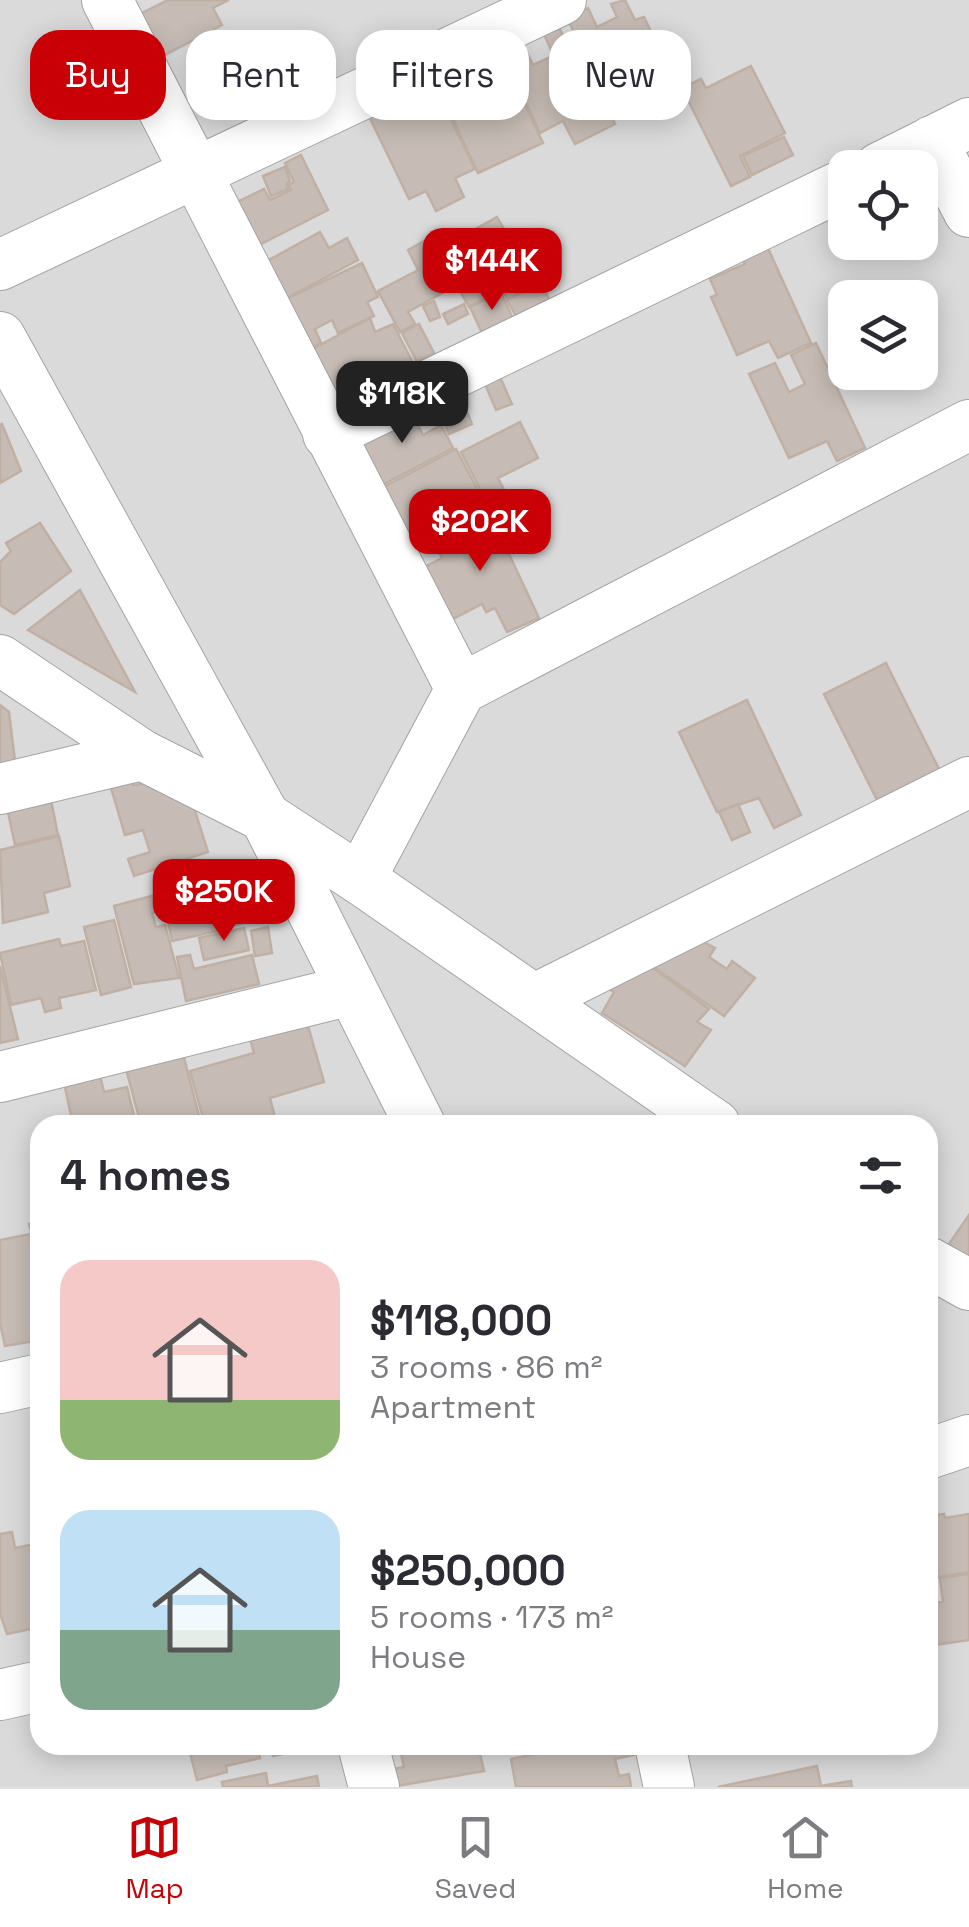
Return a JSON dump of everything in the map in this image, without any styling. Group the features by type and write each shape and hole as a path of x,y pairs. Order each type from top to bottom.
{"street":[{"path":"107,0 461,689"},
{"path":"0,266 561,0"},
{"path":"915,150 951,132 969,212"},
{"path":"328,434 828,192"},
{"path":"0,337 265,817 415,1115"},
{"path":"360,878 461,689 969,425"},
{"path":"0,660 142,755 265,817 360,878 701,1115"},
{"path":"0,789 142,755"},
{"path":"537,998 969,782"},
{"path":"0,1077 351,990"},
{"path":"938,1268 969,1285"},
{"path":"0,1388 30,1381"},
{"path":"938,1451 969,1440"},
{"path":"0,1695 30,1688"},
{"path":"366,1755 374,1787"},
{"path":"662,1755 669,1787"}],"shaded area":[{"path":"0,0 969,0 969,1787 0,1787"}],"building":[{"path":"168,0 229,0 213,8 222,25 212,30 186,30 186,44 166,54 166,30 148,30 140,14"},
{"path":"625,0 635,20 644,17 650,30 573,30 567,18 588,8 597,27 617,17 611,4"},
{"path":"558,25 560,30 549,30 549,45 543,32"},
{"path":"529,57 533,65 549,58 549,120 613,120 615,124 575,144 563,121 540,133 529,109"},
{"path":"751,66 785,133 740,156 750,177 731,186 691,106 691,84 701,79 706,88"},
{"path":"529,113 543,143 478,173 453,120 529,120"},
{"path":"371,120 451,120 475,169 455,178 464,197 436,211 426,191 409,199"},
{"path":"784,137 793,155 752,175 743,156"},
{"path":"301,155 328,210 257,246 235,203 264,189 270,200 291,190 288,185 294,182 285,163"},
{"path":"285,167 290,181 286,184 288,189 271,196 263,176"},
{"path":"497,217 535,283 508,299 501,288 469,307 441,257 475,237 472,231"},
{"path":"320,232 329,248 347,238 358,260 287,298 267,261"},
{"path":"762,235 811,343 778,358 769,341 737,355 711,297 717,295 710,279 745,264 737,246"},
{"path":"426,240 439,262 431,266 446,291 408,312 415,324 400,332 378,291 418,270 408,250"},
{"path":"362,263 378,297 367,302 374,316 338,333 332,320 315,329 321,343 307,349 284,300"},
{"path":"541,283 549,299 516,316 507,300"},
{"path":"501,292 513,319 482,333 470,307"},
{"path":"434,301 440,317 430,321 423,306"},
{"path":"464,304 468,314 448,324 443,314"},
{"path":"370,318 375,332 393,324 414,365 356,397 332,394 309,351"},
{"path":"419,324 434,353 417,362 402,333"},
{"path":"816,343 828,369 828,390 838,390 865,448 837,461 827,441 789,458 749,374 775,363 789,392 805,384 791,355"},
{"path":"500,377 512,404 496,410 485,384"},
{"path":"465,407 472,424 449,434 442,417"},
{"path":"410,409 423,435 441,425 453,448 382,485 357,438"},
{"path":"520,422 538,458 498,478 506,494 488,504 461,452"},
{"path":"0,425 21,471 0,483"},
{"path":"456,449 483,500 407,536 382,488"},
{"path":"485,503 539,618 507,632 495,608 486,612 482,604 449,621 424,567 442,558 437,548 465,535 456,517"},
{"path":"40,523 71,571 14,614 0,605 0,562 11,551 6,543"},
{"path":"80,590 135,692 28,630"},
{"path":"886,663 939,769 877,800 824,694"},
{"path":"747,700 801,815 774,828 759,798 717,812 679,732"},
{"path":"0,705 9,712 15,761 0,764"},
{"path":"129,774 133,785 185,779 208,852 134,876 128,859 150,852 143,830 125,835 109,781"},
{"path":"5,798 51,800 58,835 15,845"},
{"path":"738,804 750,832 732,840 719,812"},
{"path":"59,836 70,886 44,893 48,912 3,923 0,850"},
{"path":"159,894 163,911 152,913 156,927 165,925 179,978 134,984 114,906"},
{"path":"237,899 243,923 224,927 219,904"},
{"path":"216,901 222,930 172,941 166,913"},
{"path":"114,920 131,987 101,995 84,927"},
{"path":"268,927 272,953 255,956 251,931"},
{"path":"244,928 249,950 204,960 199,938"},
{"path":"688,934 715,948 709,957 727,969 732,961 755,978 724,1016 648,963"},
{"path":"59,939 61,946 84,941 96,990 59,998 61,1008 45,1012 41,998 11,1005 0,953"},
{"path":"190,955 194,969 252,955 259,984 186,1001 177,957"},
{"path":"643,961 709,1009 697,1022 711,1030 685,1066 602,1013 614,992 605,987"},
{"path":"0,966 18,1039 0,1043"},
{"path":"306,1019 324,1082 270,1098 274,1115 202,1115 190,1071 254,1053 249,1035"},
{"path":"183,1054 199,1115 138,1115 126,1069"},
{"path":"60,1064 100,1075 104,1092 127,1087 134,1115 71,1115"},
{"path":"969,1215 969,1259 949,1244"},
{"path":"30,1234 30,1342 5,1346 0,1323 0,1240"},
{"path":"944,1514 945,1518 969,1514 969,1572 938,1577 938,1515"},
{"path":"12,1532 15,1548 30,1545 30,1629 7,1634 0,1614 0,1534"},
{"path":"969,1574 969,1640 938,1645 938,1603 943,1602 940,1578"},
{"path":"191,1755 259,1755 260,1758 226,1766 227,1772 197,1780"},
{"path":"401,1755 480,1755 484,1771 391,1787 388,1770 404,1767"},
{"path":"531,1755 633,1755 615,1759 619,1776 629,1774 631,1787 516,1787 511,1759"},
{"path":"817,1766 821,1786 851,1781 852,1787 718,1787"},
{"path":"266,1773 268,1786 317,1776 319,1787 223,1787 222,1782"}]}
